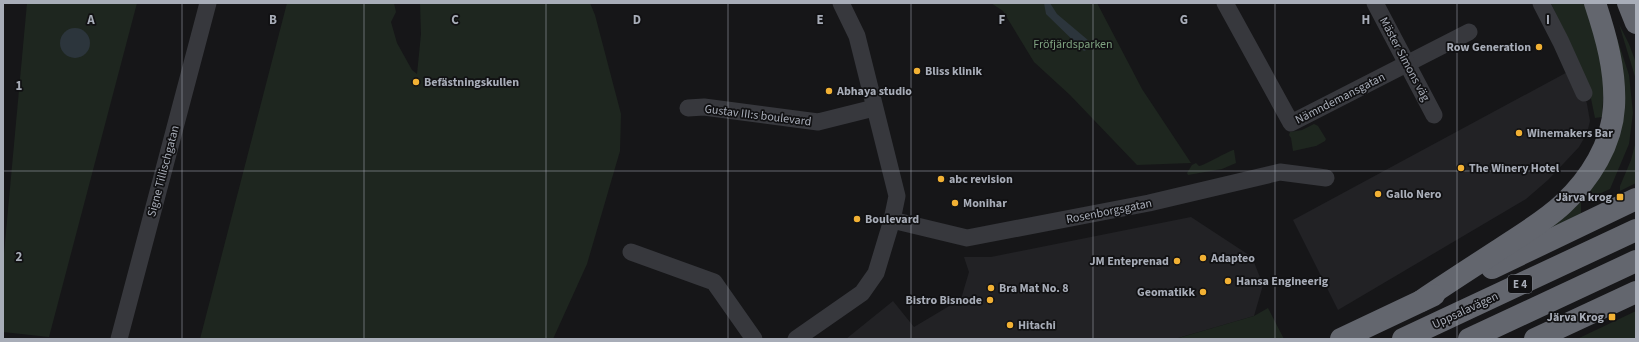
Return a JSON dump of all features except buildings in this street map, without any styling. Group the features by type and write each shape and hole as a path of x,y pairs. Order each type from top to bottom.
{"highway":[{"path":"1628,3 1636,23"},
{"path":"1421,301 1525,232 1563,204 1585,181 1601,155 1609,133 1614,107 1614,76 1610,52 1597,5"},
{"name":"E 4","path":"1341,339 1636,199"},
{"name":"Uppsalavägen","path":"1403,339 1636,230"},
{"name":"E 4","path":"1469,339 1636,261"},
{"path":"1535,339 1636,292"}],"street":[{"name":"Signe Tillischgatan","path":"119,339 208,3"},
{"path":"796,339 862,293 876,273 892,220 897,196 857,36 841,3"},
{"name":"Nämndemansgatan","path":"1225,3 1291,124 1469,32"},
{"name":"Mäster Simons väg","path":"1375,3 1434,115"},
{"path":"1541,3 1561,42 1584,93"},
{"name":"Gustav III:s boulevard","path":"688,108 704,107 818,122 874,108"},
{"name":"Rosenborgsgatan","path":"892,220 967,238 1150,203 1280,172 1326,178"},
{"path":"631,252 714,282 754,339"}],"shaded area":[{"path":"1044,3 1050,3 1057,14 1095,46 1084,51 1046,14"},
{"path":"75,28 86,32 90,43 86,54 75,58 64,54 60,43 64,32"},
{"path":"1573,69 1584,93 1590,121 1587,133 1579,147 1548,180 1526,199 1338,310 1293,220"},
{"path":"1191,217 1252,257 1263,285 1254,316 1175,339 846,339 893,301 914,327 961,299 969,272 964,257 991,257"}],"green space":[{"path":"27,3 137,3 49,337 3,332 3,264"},
{"path":"287,3 394,3 396,12 391,22 397,43 412,70 417,74 421,34 420,3 590,3 595,15 621,114 620,151 587,264 553,339 200,339"},
{"name":"Fröfjärdsparken","path":"991,3 1097,3 1142,89 1191,163 1137,165 1070,95 1034,62 1003,11"},
{"path":"1551,3 1586,3 1601,56 1604,84 1602,117 1595,118 1589,89"},
{"path":"1619,24 1636,63 1636,80"},
{"path":"1615,32 1629,75 1633,113 1629,144 1610,189 1581,202 1581,213 1551,230 1547,230 1592,185"},
{"path":"1314,124 1318,126 1326,139 1325,141 1316,146 1293,151 1291,138 1289,135 1290,132 1302,130"},
{"path":"1636,141 1636,183 1620,191 1620,186 1631,160"},
{"path":"1233,150 1236,163 1222,169 1188,175 1187,173 1192,165 1196,163 1199,166 1202,165"},
{"path":"1268,308 1284,339 1175,339 1254,316"},
{"path":"1636,311 1636,339 1577,339"}],"place":[{"name":"Row Generation","path":"1539,47"},
{"name":"Bliss klinik","path":"917,71"},
{"name":"Befästningskullen","path":"416,82"},
{"name":"Abhaya studio","path":"829,91"},
{"name":"Winemakers Bar","path":"1519,133"},
{"name":"The Winery Hotel","path":"1461,168"},
{"name":"abc revision","path":"941,179"},
{"name":"Gallo Nero","path":"1378,194"},
{"name":"Järva krog","path":"1620,197"},
{"name":"Monihar","path":"955,203"},
{"name":"Boulevard","path":"857,219"},
{"name":"Adapteo","path":"1203,258"},
{"name":"JM Enteprenad","path":"1177,261"},
{"name":"Hansa Engineerig","path":"1228,281"},
{"name":"Bra Mat No. 8","path":"991,288"},
{"name":"Geomatikk","path":"1203,292"},
{"name":"Bistro Bisnode","path":"990,300"},
{"name":"Järva Krog","path":"1612,317"},
{"name":"Hitachi","path":"1010,325"}]}
